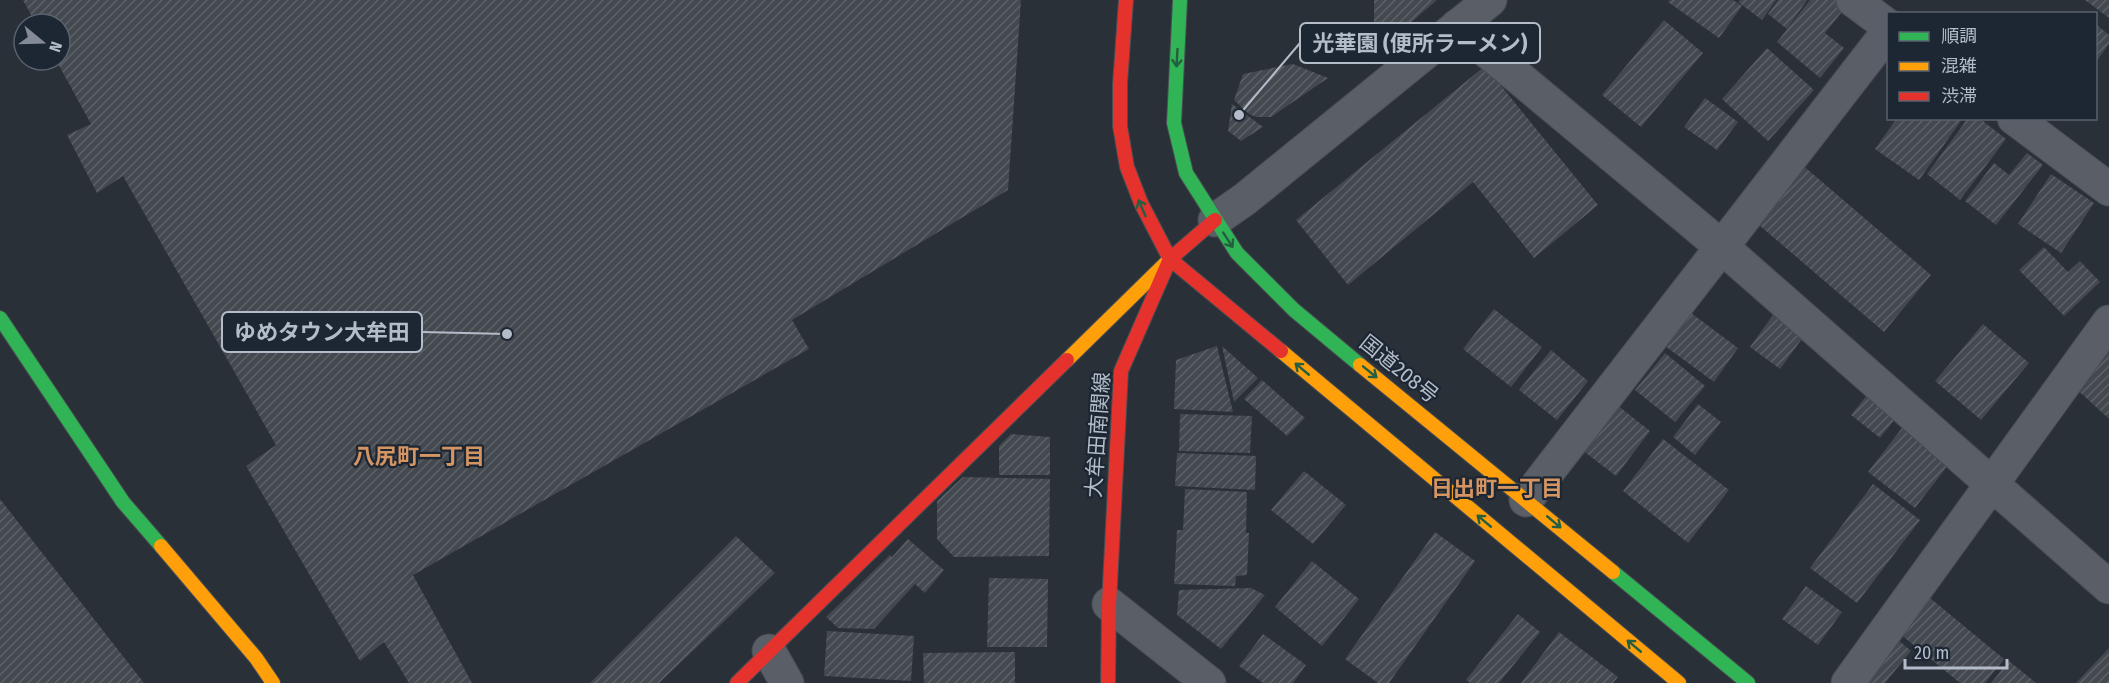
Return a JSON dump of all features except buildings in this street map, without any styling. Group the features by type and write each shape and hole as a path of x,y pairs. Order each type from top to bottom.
{"main road":[{"path":"1126,0 1119,116 1126,165 1142,208 1170,259 1679,683"},
{"name":"国道208号","path":"1180,0 1174,123 1186,173 1237,253 1294,310 1748,683"},
{"name":"大牟田南関線","path":"1108,683 1109,604 1121,371 1170,259 1215,220"},
{"path":"736,683 1170,259"},
{"path":"0,318 123,501 256,658 273,683"}],"street":[{"path":"1215,220 1245,199 1458,13 1490,0"},
{"path":"1853,0 1887,25"},
{"path":"1458,13 2109,587"},
{"path":"1526,500 1887,33"},
{"path":"2017,120 2109,189"},
{"path":"1848,683 2109,322"},
{"path":"1109,604 1209,683"},
{"path":"769,651 787,683"}],"traffic: fast":[{"path":"1180,0 1174,123 1186,173 1237,253 1294,310 1360,365"},
{"path":"0,318 123,502 161,546"},
{"path":"1613,572 1748,683"}],"traffic: slow":[{"path":"1067,360 1170,259"},
{"path":"1281,351 1679,683"},
{"path":"1360,365 1613,572"},
{"path":"161,546 256,658 273,683"}],"traffic: jam":[{"path":"1126,0 1120,84 1120,126 1127,167 1141,203 1170,259 1281,351"},
{"path":"1108,683 1109,604 1121,371 1170,259 1215,220"},
{"path":"737,683 1067,360"}],"place":[{"name":"光華園 (便所ラーメン)","path":"1239,115"},
{"name":"ゆめタウン大牟田","path":"507,334"}],"district":[{"name":"八尻町一丁目","path":"419,456"},
{"name":"日出町一丁目","path":"1497,488"}]}
